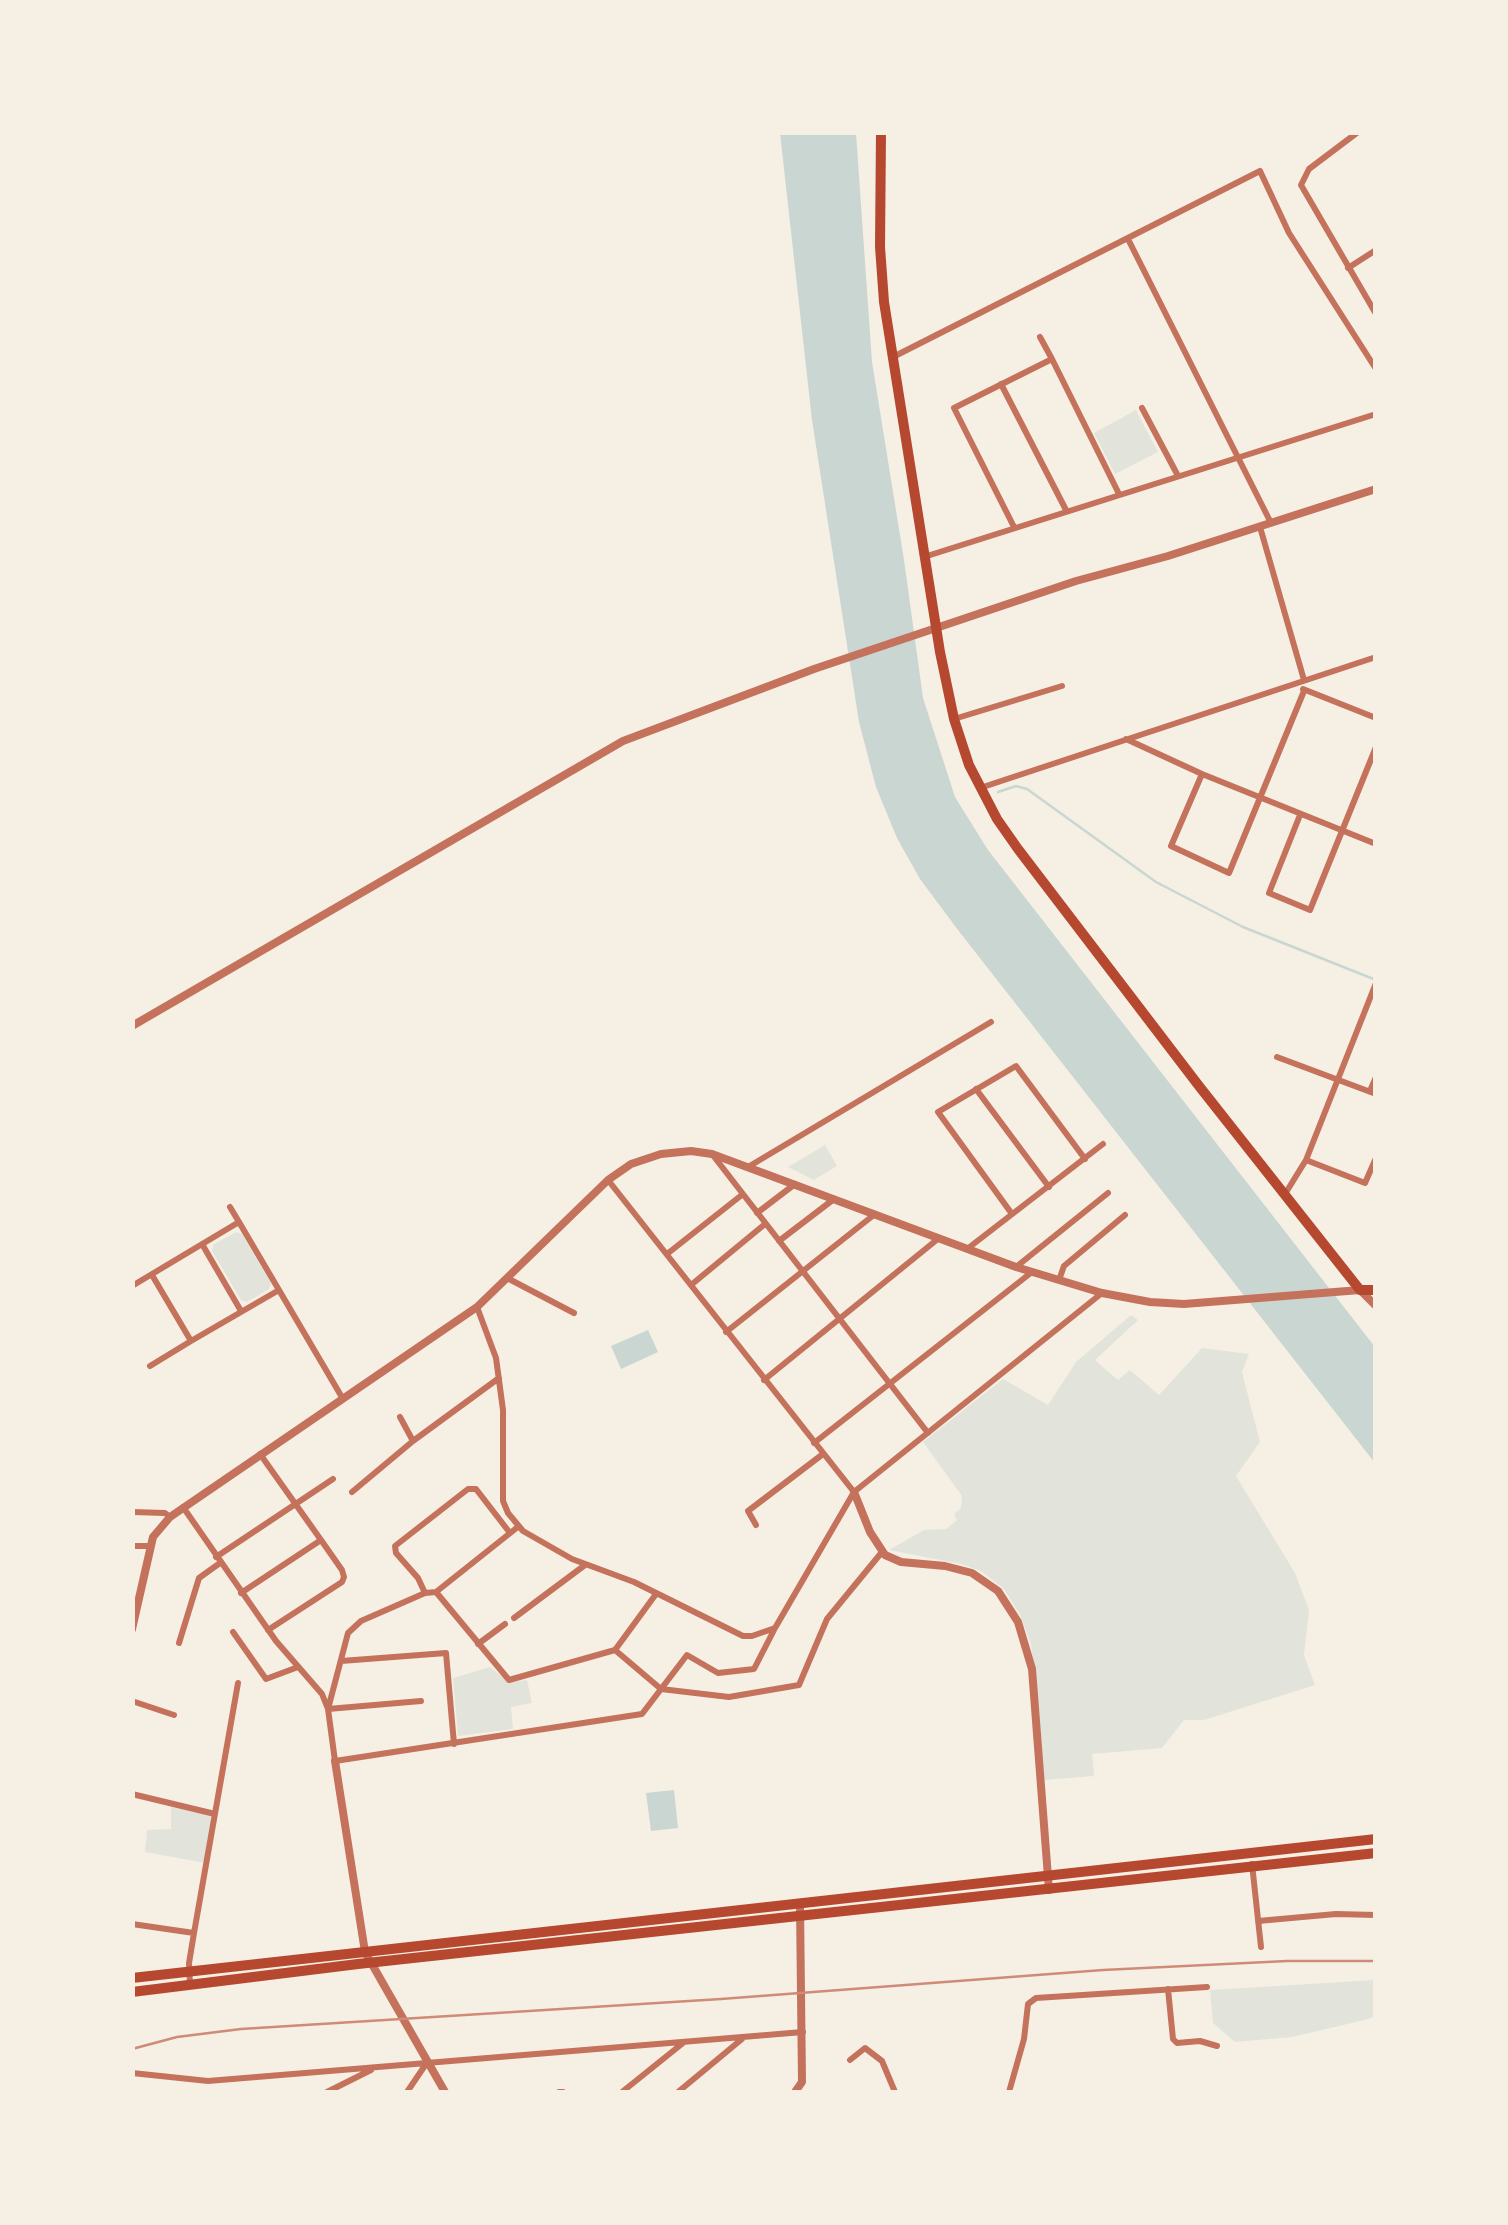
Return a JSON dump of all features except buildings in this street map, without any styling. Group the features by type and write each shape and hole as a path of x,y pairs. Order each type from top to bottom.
{"main road":[{"path":"881,132 880,247 892,358 954,719 980,788 1018,850 1360,1290 1376,1290"},
{"path":"132,1978 801,1918 1252,1860 1376,1839"},
{"path":"1252,1860 1376,1853"},
{"path":"132,1992 367,1957 800,1905 1048,1884"}],"street":[{"path":"1358,132 1308,169 1301,184 1376,314"},
{"path":"892,358 1260,172 1290,233 1376,369"},
{"path":"1128,239 1270,523"},
{"path":"1348,268 1376,250"},
{"path":"1040,337 1118,494"},
{"path":"1014,527 954,408 1052,359"},
{"path":"1001,384 1066,510"},
{"path":"1142,408 1177,474"},
{"path":"927,556 1376,414"},
{"path":"132,1026 624,741 840,660 1076,580 1376,489"},
{"path":"1202,774 1171,846 1230,873 1304,691 1260,526"},
{"path":"980,788 1376,657"},
{"path":"954,719 1062,686"},
{"path":"1304,691 1376,718"},
{"path":"1124,739 1376,844"},
{"path":"1300,815 1269,893 1310,910 1376,747"},
{"path":"1286,1194 1306,1160 1374,986"},
{"path":"748,1167 991,1022"},
{"path":"1277,1057 1373,1092 1376,1077"},
{"path":"1012,1214 938,1112 1016,1066 1085,1159"},
{"path":"976,1089 1048,1187"},
{"path":"967,1249 1103,1144"},
{"path":"132,1629 153,1537 170,1516 476,1307 608,1180 632,1164 661,1154 690,1150 712,1154 1016,1267 1102,1294 1164,1304 1360,1290 1376,1306"},
{"path":"712,1154 928,1433"},
{"path":"1306,1160 1365,1183 1376,1158"},
{"path":"608,1180 854,1492 882,1552 902,1562 972,1573 998,1591 1018,1622 1032,1669 1048,1884"},
{"path":"757,1213 794,1184"},
{"path":"1016,1267 1108,1193"},
{"path":"666,1254 742,1194"},
{"path":"779,1241 834,1199"},
{"path":"230,1207 343,1399"},
{"path":"726,1332 875,1214"},
{"path":"1058,1280 1064,1266 1125,1215"},
{"path":"132,1286 239,1222"},
{"path":"691,1285 766,1224"},
{"path":"764,1380 939,1238"},
{"path":"202,1244 241,1311"},
{"path":"814,1444 1032,1272"},
{"path":"152,1274 191,1342"},
{"path":"509,1279 574,1313"},
{"path":"150,1366 279,1290"},
{"path":"335,1761 642,1714 687,1655 718,1673 754,1669 854,1492 1102,1294"},
{"path":"476,1307 496,1358 504,1410 503,1501 519,1526 585,1565 601,1568 743,1636 775,1628"},
{"path":"352,1492 498,1378"},
{"path":"400,1417 413,1441"},
{"path":"260,1454 344,1577 268,1630"},
{"path":"756,1525 748,1511 823,1454"},
{"path":"179,1643 198,1578 333,1479"},
{"path":"424,1594 418,1578 396,1553 395,1546 468,1488 476,1489 510,1533"},
{"path":"182,1506 268,1630 322,1694 328,1709 367,1957 444,2092"},
{"path":"132,1512 165,1512 170,1516"},
{"path":"328,1709 348,1633 361,1621 436,1592 519,1526"},
{"path":"241,1593 320,1540"},
{"path":"132,1546 151,1546"},
{"path":"616,1650 661,1690 729,1697 798,1685 827,1619 882,1552"},
{"path":"514,1618 585,1565"},
{"path":"436,1592 509,1680 616,1650 656,1594"},
{"path":"478,1644 504,1624"},
{"path":"233,1632 266,1679 298,1667"},
{"path":"341,1661 446,1653 454,1744"},
{"path":"190,1985 194,1932 238,1683"},
{"path":"132,1700 174,1715"},
{"path":"328,1709 421,1700"},
{"path":"132,1794 215,1814"},
{"path":"1252,1860 1261,1947"},
{"path":"795,2092 802,2082 800,1905"},
{"path":"1258,1921 1336,1914 1376,1916"},
{"path":"132,1924 194,1932"},
{"path":"1009,2092 1024,2039 1028,2004 1036,1998 1208,1987"},
{"path":"1168,1989 1173,2039 1178,2043 1200,2041 1216,2046"},
{"path":"132,2074 203,2081 802,2032"},
{"path":"678,2092 745,2037"},
{"path":"622,2092 685,2042"},
{"path":"850,2060 865,2048 882,2061 894,2092"},
{"path":"407,2092 426,2064"},
{"path":"327,2092 376,2067"},
{"path":"200,2092 203,2081"}],"shaded area":[{"path":"780,133 856,133 872,362 923,698 955,797 988,850 1375,1347 1375,1463 958,930 920,879 897,838 876,787 859,722 812,420"},
{"path":"1136,410 1158,452 1115,474 1094,433"},
{"path":"825,1145 837,1166 814,1180 788,1167"},
{"path":"236,1232 242,1234 271,1283 269,1289 247,1302 241,1300 212,1251 214,1244"},
{"path":"1131,1315 1138,1320 1095,1360 1118,1380 1130,1370 1159,1395 1202,1348 1249,1354 1242,1372 1260,1442 1236,1476 1295,1573 1309,1610 1304,1655 1315,1685 1204,1720 1184,1720 1162,1748 1092,1754 1094,1776 1044,1780 1031,1644 1004,1589 981,1571 961,1564 889,1550 924,1530 946,1529 957,1520 954,1514 961,1508 962,1496 923,1442 1003,1379 1048,1405 1076,1362"},
{"path":"648,1330 658,1352 621,1369 611,1346"},
{"path":"490,1667 509,1682 527,1680 532,1703 511,1707 513,1729 458,1736 453,1678"},
{"path":"674,1790 678,1828 651,1831 646,1793"},
{"path":"171,1804 215,1814 206,1863 145,1852 147,1830 171,1829"},
{"path":"1375,1980 1375,2017 1292,2037 1235,2042 1213,2023 1210,1990"}],"waterway":[{"path":"998,792 1016,786 1027,789 1156,882 1243,927 1376,980"}],"railway":[{"path":"132,2049 177,2037 241,2029 1103,1970 1376,1961"}]}
